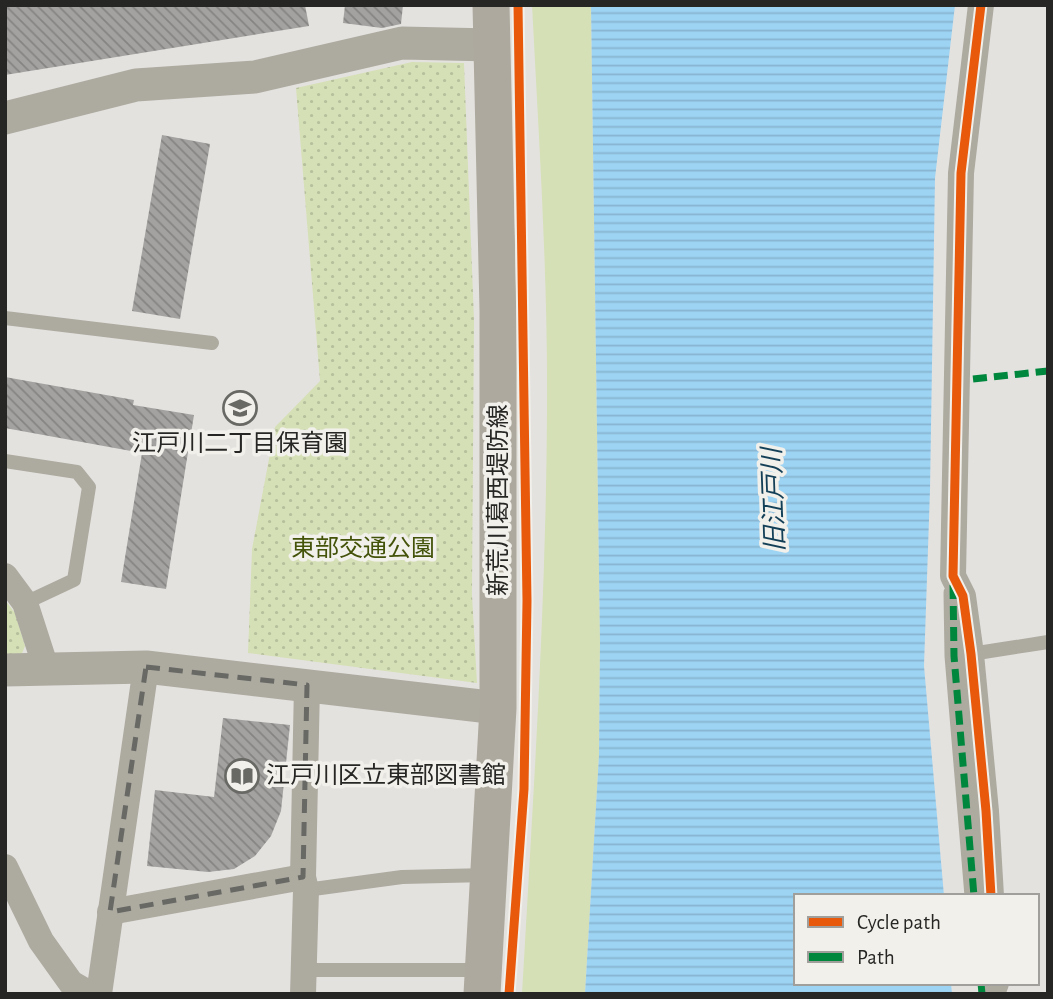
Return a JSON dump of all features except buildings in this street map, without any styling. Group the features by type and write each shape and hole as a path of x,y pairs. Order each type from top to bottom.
{"main road":[{"name":"新荒川葛西堤防線","path":"474,982 489,875 498,708 498,310 491,5"}],"street":[{"path":"974,894 954,656 953,576 961,173 981,5"},
{"path":"5,118 136,85 255,77 402,43 492,45"},
{"path":"5,576 25,603 46,668"},
{"path":"953,576 963,596 971,654 991,894"},
{"path":"5,670 146,667 498,708"},
{"path":"99,994 146,667"},
{"path":"303,982 307,685"},
{"path":"5,867 41,941 71,983 90,994"},
{"path":"110,912 305,883"}],"lane":[{"path":"5,318 212,343"},
{"path":"5,461 78,472 89,487 74,580 25,603"},
{"path":"971,654 1048,642"},
{"path":"305,883 489,875"},
{"path":"303,982 474,982"}],"highlighted area":[{"path":"146,667 307,685 303,877 110,912"}],"green space":[{"path":"532,5 591,5 600,642 599,755 585,994 522,994 542,630 547,412 545,259"},
{"name":"東部交通公園","path":"412,62 464,63 474,320 472,595 477,683 248,653 252,549 275,427 320,381 296,88"},
{"path":"5,600 15,613 25,646 21,656 5,656"}],"water":[{"name":"旧江戸川","path":"591,5 955,5 935,178 924,666 944,894 794,894 794,985 951,985 952,994 585,994 599,755 600,642"}],"marked path":[{"path":"973,379 1048,371"},
{"path":"953,585 954,656 974,894"},
{"path":"981,985 982,994"}],"cycle path":[{"path":"509,994 524,789 527,601 518,5"},
{"path":"981,5 961,173 953,576 963,596 971,654 991,894"}],"place":[{"name":"江戸川二丁目保育園","path":"240,408"},
{"name":"江戸川区立東部図書館","path":"242,776"}]}
